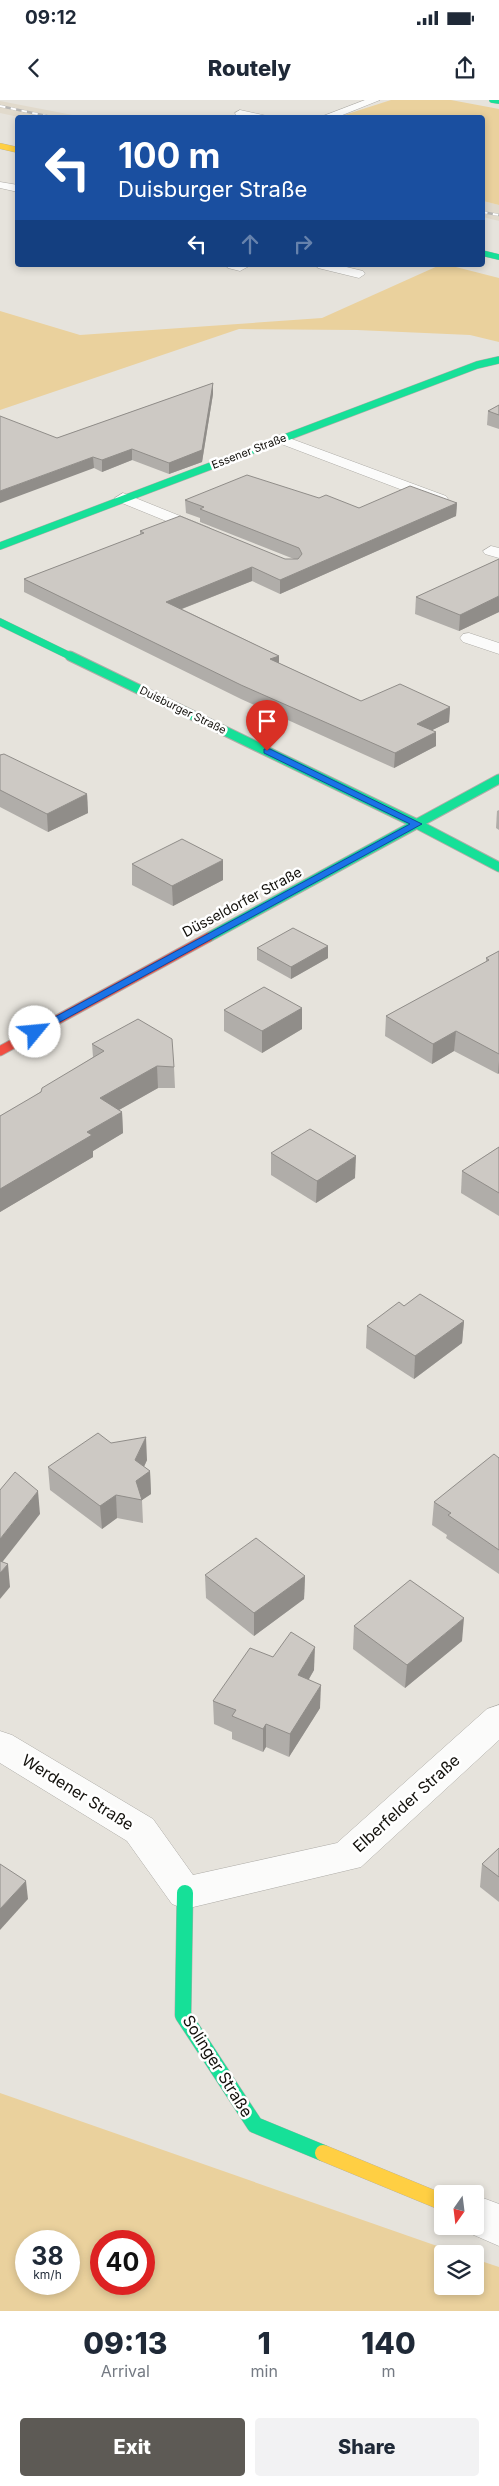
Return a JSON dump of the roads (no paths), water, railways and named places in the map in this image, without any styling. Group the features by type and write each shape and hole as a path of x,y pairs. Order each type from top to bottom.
{"street":[{"path":"492,100 499,101"},
{"path":"0,146 15,149"},
{"path":"485,254 499,257"},
{"name":"Essener Straße","path":"0,546 281,439 477,366 499,360"},
{"name":"Duisburger Straße","path":"0,622 417,824 499,867"},
{"name":"Düsseldorfer Straße","path":"0,1051 499,780"},
{"name":"Elberfelder Straße","path":"185,1893 348,1856 499,1719"},
{"name":"Werdener Straße","path":"0,1745 140,1830 185,1893"},
{"name":"Solinger Straße","path":"185,1893 183,2015 255,2125 434,2199"},
{"path":"484,2219 499,2225"}],"lane":[{"path":"332,115 375,100"},
{"path":"240,113 249,115"},
{"path":"0,185 15,188"},
{"path":"330,267 359,274"},
{"path":"281,439 457,506"},
{"path":"123,498 221,538"},
{"path":"469,638 499,649"}],"railway":[{"path":"0,106 42,115"},
{"path":"485,213 499,215"}]}
